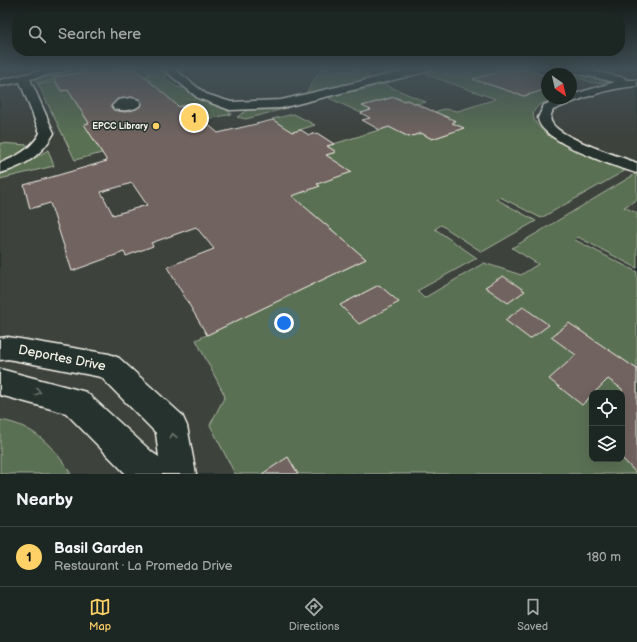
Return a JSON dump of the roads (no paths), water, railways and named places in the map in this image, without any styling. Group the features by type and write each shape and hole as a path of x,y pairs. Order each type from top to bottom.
{"street":[{"path":"0,168 25,158 42,144 47,133 29,91"},
{"path":"196,91 202,96 230,106 281,104 334,91"},
{"path":"590,91 548,108 544,119 547,127 572,144 637,168"},
{"name":"Deportes Drive","path":"0,349 8,348 109,366 171,426 179,474"},
{"path":"0,382 75,402 141,466 156,474"}],"place":[{"name":"Basil Garden","path":"194,118"},
{"name":"EPCC Library","path":"156,126"}]}
